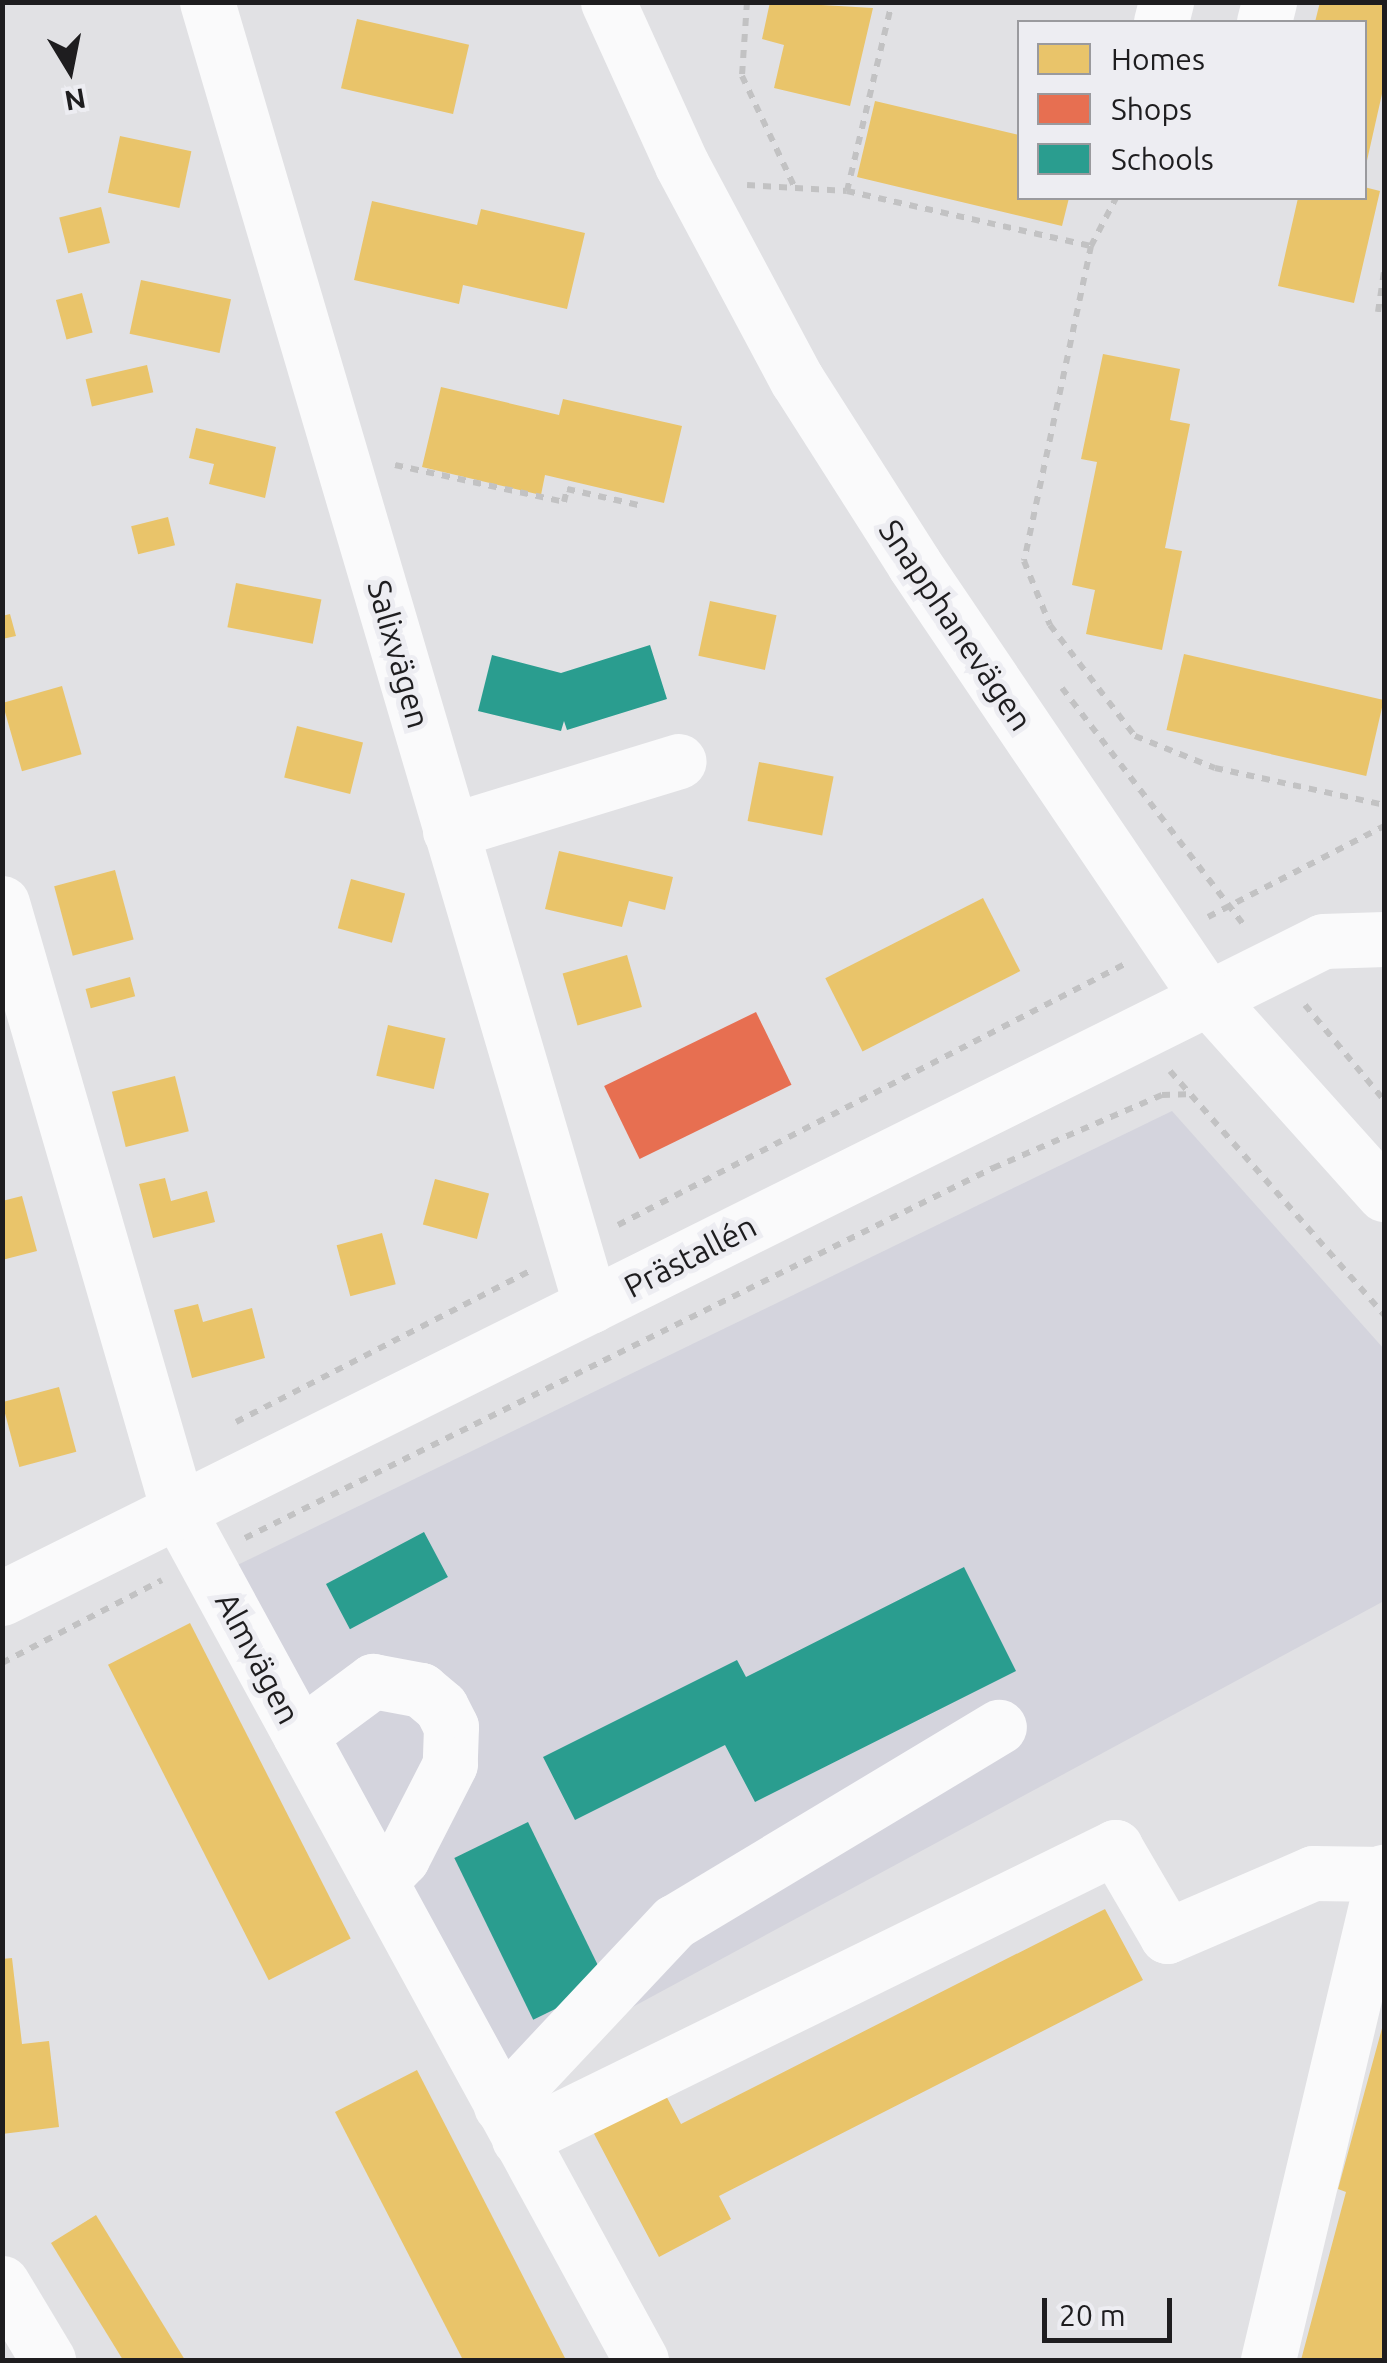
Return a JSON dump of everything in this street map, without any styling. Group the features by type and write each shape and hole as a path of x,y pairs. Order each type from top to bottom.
{"street":[{"name":"Salixvägen","path":"207,2 591,1306"},
{"name":"Snapphanevägen","path":"608,2 682,165 797,380 1207,997 1384,1194"},
{"path":"450,831 680,762"},
{"name":"Almvägen","path":"2,903 192,1535 641,2360"},
{"name":"Prästallén","path":"2,1598 192,1535 591,1306 1207,997 1323,941 1384,939"},
{"path":"300,1734 373,1681 421,1690 442,1706 451,1727 450,1764 402,1858 380,1881"},
{"path":"510,2123 674,1922 999,1727"},
{"path":"510,2123 1115,1846 1167,1936 1313,1873 1384,1873 1268,2360"},
{"path":"2,2283 48,2360"}],"path":[{"path":"747,2 742,76 795,188"},
{"path":"847,191 892,2"},
{"path":"738,168 754,201"},
{"path":"746,185 847,191 1091,246"},
{"path":"1115,200 1091,246 1024,561 1050,625 1136,736 1215,768 1384,805"},
{"path":"1378,312 1384,272"},
{"path":"340,455 564,502 567,489 638,505"},
{"path":"1059,684 1272,965 1384,1100"},
{"path":"1099,979 1229,905 1384,826"},
{"path":"2,1663 192,1535 993,1168 1162,1095 1187,1094 1384,1315"}],"shaded area":[{"path":"1172,1111 1384,1349 1384,1601 505,2076 227,1570"}],"building: Homes":[{"path":"770,2 873,8 850,106 774,88 784,45 762,39"},
{"path":"1320,2 1384,2 1384,85 1367,161 1367,20 1316,20"},
{"path":"357,19 469,45 453,114 341,88"},
{"path":"875,101 1017,135 1017,200 1068,200 1062,226 857,177"},
{"path":"120,136 191,151 179,208 108,193"},
{"path":"1367,188 1380,191 1354,303 1278,286 1298,200 1367,200"},
{"path":"372,201 477,225 481,209 585,233 567,309 463,285 459,304 354,280"},
{"path":"101,207 110,243 68,253 59,217"},
{"path":"141,280 231,299 220,353 130,334"},
{"path":"82,293 93,333 67,340 56,300"},
{"path":"1103,354 1180,369 1170,420 1190,424 1165,548 1182,551 1162,650 1086,634 1095,590 1072,585 1097,462 1081,459"},
{"path":"147,365 153,392 92,406 86,379"},
{"path":"441,387 559,415 563,399 682,426 664,503 545,475 541,495 422,467"},
{"path":"196,428 276,447 265,498 209,484 214,464 189,458"},
{"path":"168,517 175,545 138,554 131,526"},
{"path":"236,583 321,600 313,644 227,627"},
{"path":"710,601 777,615 765,670 698,656"},
{"path":"10,614 16,636 2,639 2,616"},
{"path":"1184,654 1384,700 1366,776 1166,730"},
{"path":"62,686 82,754 22,771 2,703"},
{"path":"297,726 363,742 350,794 284,777"},
{"path":"759,762 834,777 822,835 748,821"},
{"path":"559,851 673,877 665,910 629,901 622,927 545,909"},
{"path":"115,870 134,940 73,956 54,886"},
{"path":"351,879 405,893 392,943 338,928"},
{"path":"983,898 1020,971 863,1051 825,978"},
{"path":"627,955 642,1007 577,1025 563,973"},
{"path":"130,977 135,996 91,1008 86,989"},
{"path":"388,1025 445,1038 434,1089 376,1076"},
{"path":"175,1076 189,1131 126,1147 112,1092"},
{"path":"165,1178 171,1201 207,1191 215,1222 153,1238 139,1184"},
{"path":"435,1179 489,1193 477,1239 423,1224"},
{"path":"22,1196 37,1251 2,1260 2,1201"},
{"path":"382,1233 396,1284 350,1296 337,1245"},
{"path":"198,1304 203,1322 252,1308 265,1358 192,1378 174,1310"},
{"path":"59,1387 76,1452 19,1467 2,1402"},
{"path":"190,1623 351,1938 269,1980 108,1665"},
{"path":"1105,1909 1143,1980 719,2196 731,2219 659,2257 591,2128 663,2090 681,2124"},
{"path":"12,1958 22,2044 49,2041 59,2127 2,2134 2,1959"},
{"path":"1384,2021 1384,2360 1301,2360 1346,2192 1338,2189"},
{"path":"417,2070 566,2360 463,2360 335,2112"},
{"path":"96,2215 185,2360 123,2360 51,2243"}],"building: Shops":[{"path":"756,1012 792,1085 640,1159 604,1086"}],"building: Schools":[{"path":"650,645 667,699 567,730 564,721 561,731 478,711 492,655 561,673"},
{"path":"424,1532 448,1577 350,1629 326,1584"},
{"path":"964,1567 1016,1671 755,1802 725,1745 575,1820 543,1757 737,1660 746,1677"},
{"path":"528,1822 607,1984 533,2020 454,1858"}]}
